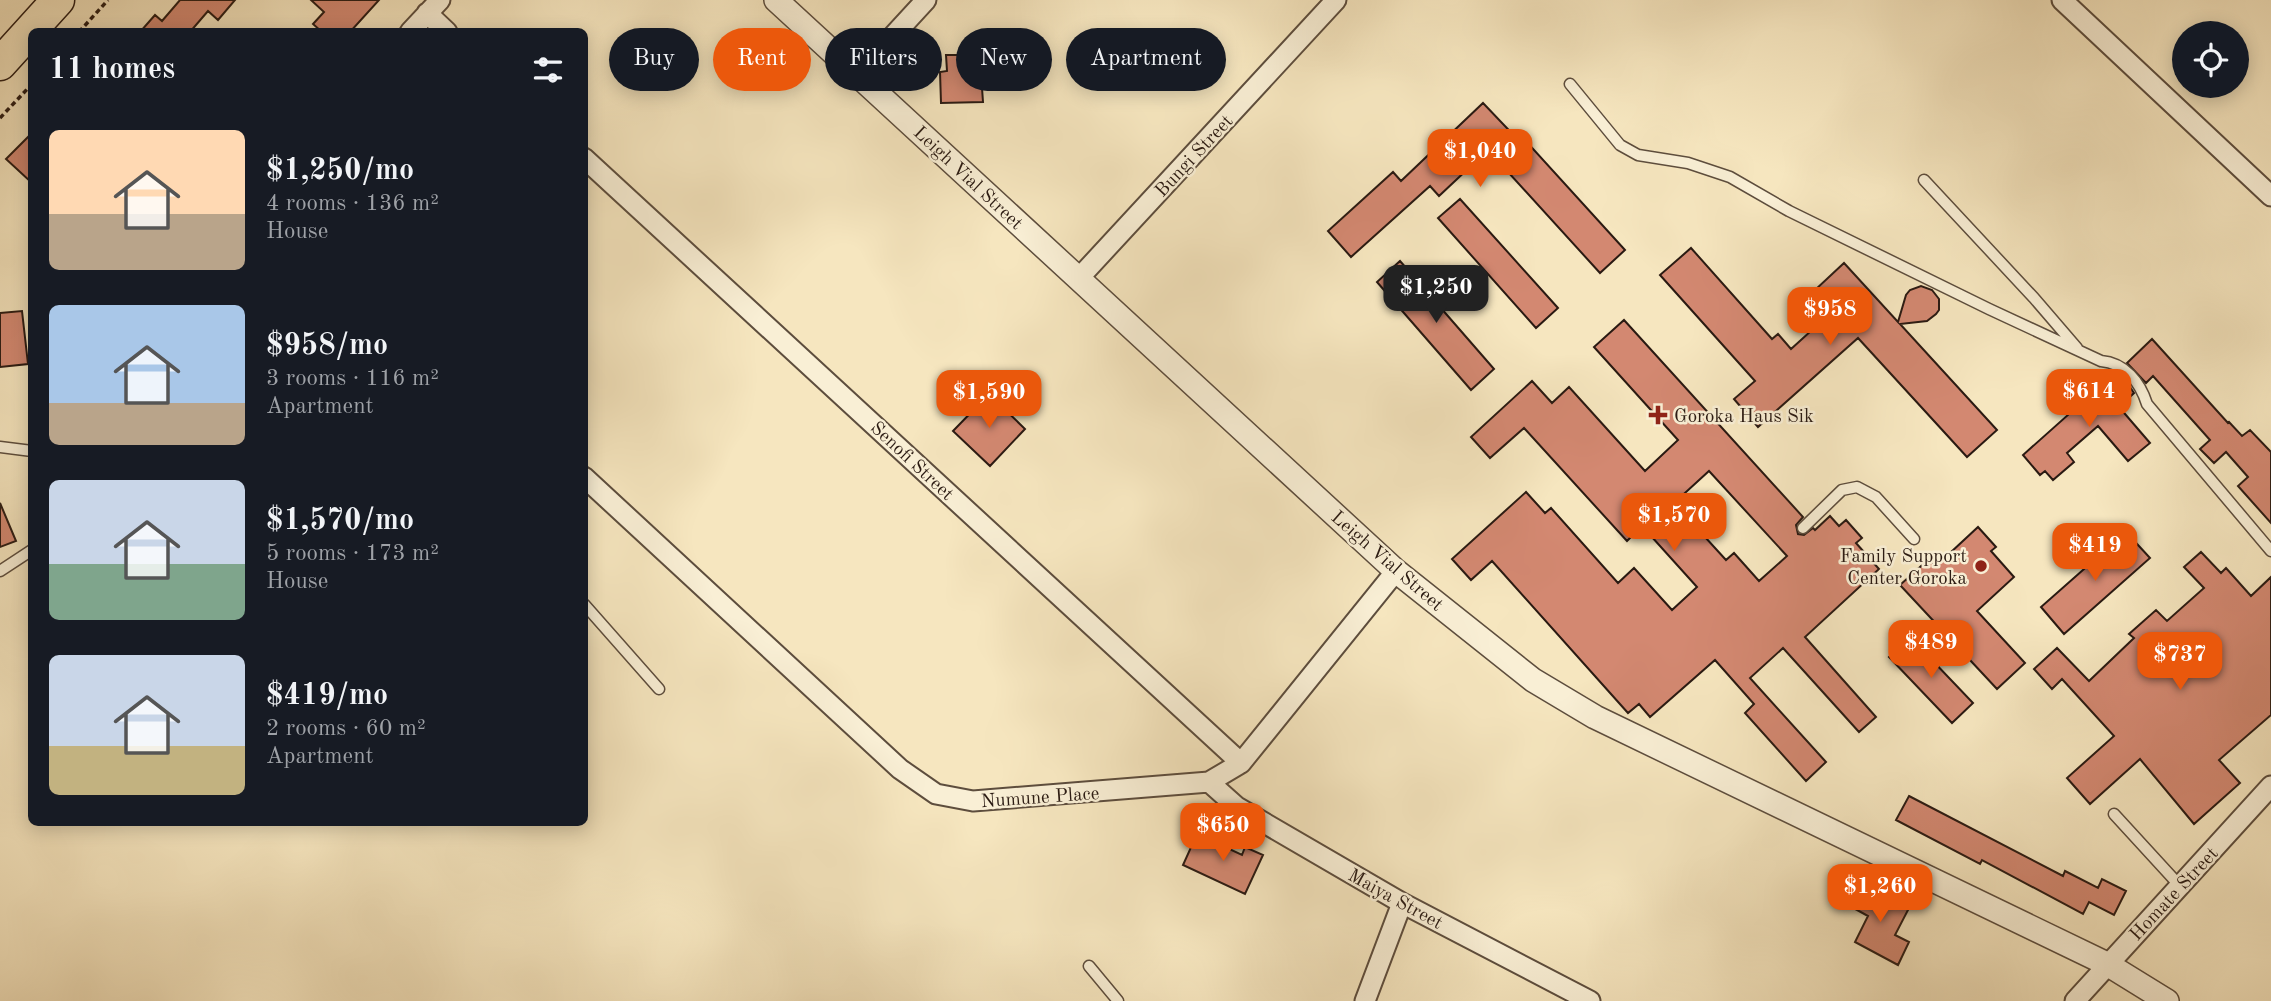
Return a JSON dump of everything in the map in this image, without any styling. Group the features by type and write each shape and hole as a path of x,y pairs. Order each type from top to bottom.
{"highway":[{"path":"33,28 58,0"},
{"path":"0,64 28,33"}],"street":[{"name":"Leigh Vial Street","path":"776,0 825,44"},
{"path":"900,28 926,0"},
{"name":"Bungi Street","path":"1079,278 1336,0"},
{"path":"2062,0 2271,196"},
{"path":"414,28 433,6 445,28"},
{"name":"Leigh Vial Street","path":"876,91 1396,571 1533,680 1595,717 2107,964 2157,998"},
{"name":"Senofi Street","path":"588,162 1241,763"},
{"name":"Numune Place","path":"588,481 900,769 936,794 974,801 1209,782 1241,763 1396,571"},
{"name":"Maiya Street","path":"1209,782 1237,807 1402,903 1590,1001"},
{"name":"Homate Street","path":"2075,1001 2271,786"},
{"path":"1365,1001 1402,903"}],"lane":[{"path":"1570,84 1620,145 1639,155 1688,163 1730,177 1789,211 1989,309 2101,361 2114,362 2142,388 2147,404 2271,551"},
{"path":"1924,180 2080,351"},
{"path":"0,447 28,450"},
{"path":"1803,528 1842,490 1857,487 1876,498 1914,539"},
{"path":"0,572 28,553"},
{"path":"588,609 659,689"},
{"path":"2114,814 2180,886"},
{"path":"1089,966 1118,1001"}],"path":[{"path":"83,28 108,0"},
{"path":"0,118 28,88"}],"building":[{"path":"180,0 235,0 218,20 208,11 193,28 144,28 155,15 162,21"},
{"path":"311,0 379,0 354,28 318,28 313,24 324,12"},
{"path":"946,55 956,55 956,91 982,91 983,102 941,103 942,72 947,71"},
{"path":"1483,103 1522,144 1525,140 1625,250 1600,273 1488,150 1439,196 1430,186 1351,257 1328,231 1393,172 1401,181"},
{"path":"28,137 28,179 6,159"},
{"path":"1460,199 1558,308 1536,328 1438,218"},
{"path":"1691,248 1772,339 1778,334 1791,349 1833,311 1815,290 1844,263 1898,322 1910,290 1921,286 1932,290 1939,299 1939,310 1936,314 1927,321 1900,324 1997,430 1967,457 1858,338 1758,427 1734,399 1755,381 1660,275"},
{"path":"1400,261 1494,369 1471,390 1377,282"},
{"path":"22,311 28,364 0,367 0,313"},
{"path":"1624,320 1803,517 1796,525 1798,534 1804,535 1813,528 1815,530 1830,516 1839,526 1846,520 1862,538 1856,543 1879,569 1805,637 1876,717 1859,732 1783,648 1750,678 1826,762 1806,781 1745,713 1754,704 1715,660 1650,717 1639,704 1628,713 1492,561 1471,580 1452,559 1526,492 1545,513 1551,508 1618,583 1634,568 1672,610 1697,587 1642,526 1627,541 1524,428 1490,458 1471,437 1532,381 1552,403 1569,387 1645,471 1678,440 1594,347","holes":["1709,471 1787,556 1759,581 1734,553 1726,560 1674,503"]},
{"path":"2152,339 2228,423 2242,436 2250,430 2271,452 2271,523 2238,486 2248,477 2226,452 2214,463 2200,449 2210,440 2153,376 2146,383 2127,363"},
{"path":"2115,373 2125,380 2134,393 2119,407 2150,443 2128,461 2098,426 2067,453 2074,462 2053,480 2045,471 2040,475 2023,455"},
{"path":"989,394 1025,429 990,466 953,431"},
{"path":"0,503 16,541 0,547"},
{"path":"1978,527 1996,547 1991,551 2014,577 1977,611 2025,663 1997,689 1900,585 1929,559 1936,566"},
{"path":"2126,532 2150,558 2064,634 2041,607"},
{"path":"2201,552 2221,573 2226,568 2251,596 2271,577 2271,715 2219,760 2240,783 2194,824 2140,759 2090,804 2067,778 2114,736 2062,679 2052,689 2034,669 2057,648 2089,681 2134,638 2129,634 2156,610 2167,621 2204,588 2184,567"},
{"path":"1910,637 1973,703 1952,723 1889,657"},
{"path":"1909,796 2063,876 2065,871 2098,888 2102,879 2126,891 2114,915 2089,902 2083,914 1982,860 1980,864 1896,820"},
{"path":"1197,834 1242,855 1245,847 1263,855 1245,894 1183,865"},
{"path":"1859,884 1908,910 1895,935 1909,942 1898,965 1855,942 1868,916 1848,905"}],"place":[{"name":"Goroka Haus Sik","path":"1658,415"},
{"name":"Family Support Center Goroka","path":"1981,566"}]}
